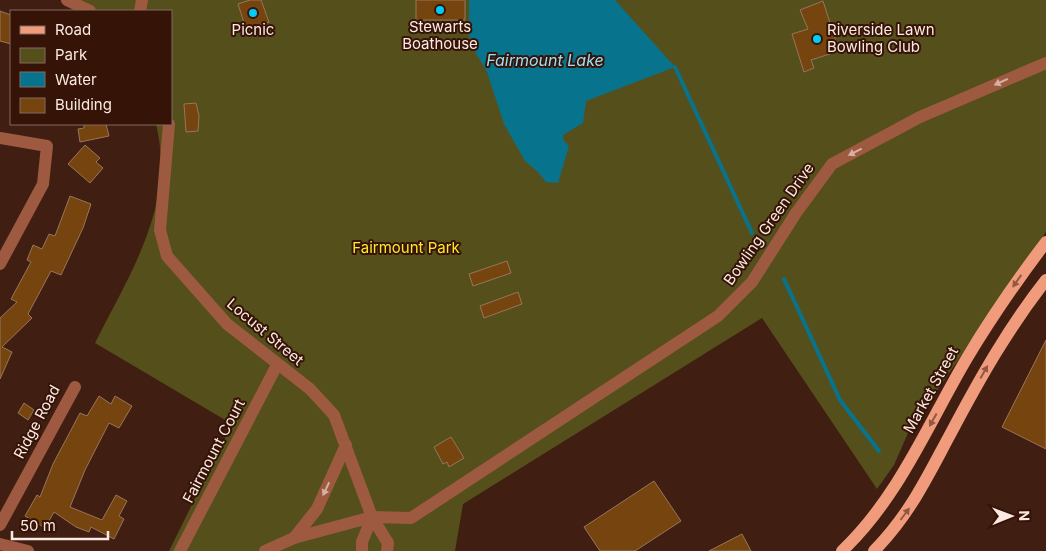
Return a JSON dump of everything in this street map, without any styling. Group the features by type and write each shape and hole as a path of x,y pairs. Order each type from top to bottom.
{"main road":[{"name":"Market Street","path":"842,551 889,497 967,358 1011,290 1046,242"},
{"path":"874,551 890,534 918,496 992,358 1046,280"}],"street":[{"path":"67,0 88,10"},
{"name":"Bowling Green Drive","path":"372,517 411,518 703,327 743,293 762,268 796,213 832,164 920,118 1046,63"},
{"name":"Locust Street","path":"169,125 160,230 167,256 227,324 310,389 334,415 372,517"},
{"path":"0,138 48,146 44,184 0,264"},
{"name":"Fairmount Court","path":"180,551 277,365"},
{"name":"Ridge Road","path":"0,525 75,387"},
{"path":"294,538 317,509 346,445"},
{"path":"265,551 294,538 372,517"},
{"path":"362,551 362,542 372,517"},
{"path":"372,517 388,543 387,551"},
{"path":"0,544 28,551"}],"green space":[{"name":"Fairmount Park","path":"72,0 1046,0 1046,232 908,433 894,465 877,489 762,318 463,504 455,551 169,551 232,424 95,343 135,264 155,210 160,183 161,154 156,125 172,125 172,10 91,10"}],"water":[{"name":"Fairmount Lake","path":"469,0 615,0 675,67 586,101 583,123 563,135 564,141 569,146 558,183 546,182 525,161 504,124 487,72 474,50 465,24 469,23"}],"building":[{"name":"Picnic","path":"250,0 261,0 269,22 246,29 238,4"},
{"name":"Stewarts Boathouse","path":"416,0 465,0 465,20 416,20"},
{"path":"823,1 839,51 811,60 814,68 804,72 792,34 808,29 800,10"},
{"path":"0,11 10,15 10,44 0,41"},
{"path":"196,103 199,116 198,131 186,132 184,104"},
{"path":"84,125 106,125 109,136 80,142 78,129 84,128"},
{"path":"85,145 100,158 96,162 103,168 90,183 68,164"},
{"path":"70,196 91,204 83,228 61,275 51,271 28,314 32,318 2,347 12,352 0,379 0,318 17,302 11,299 31,262 27,260 33,245 42,249 49,234 55,236"},
{"path":"507,261 511,273 473,286 469,274"},
{"path":"518,292 522,304 484,318 480,306"},
{"path":"1046,340 1046,449 1002,427"},
{"path":"99,396 111,404 115,396 132,406 119,428 109,423 85,470 70,507 102,520 116,495 127,501 119,516 124,519 114,539 91,527 89,532 76,527 54,512 45,528 25,516 37,495 40,497 53,464 80,413 87,416"},
{"path":"24,403 34,410 28,420 18,413"},
{"path":"451,437 464,458 449,467 447,462 443,464 434,447"},
{"path":"654,481 681,521 635,551 600,551 584,527"},
{"path":"742,534 751,551 709,551"}],"waterway":[{"path":"675,67 752,233"},
{"path":"784,279 840,400 879,451"}],"place":[{"name":"Stewarts Boathouse","path":"440,10"},
{"name":"Picnic","path":"253,13"},
{"name":"Riverside Lawn Bowling Club","path":"817,39"}]}
